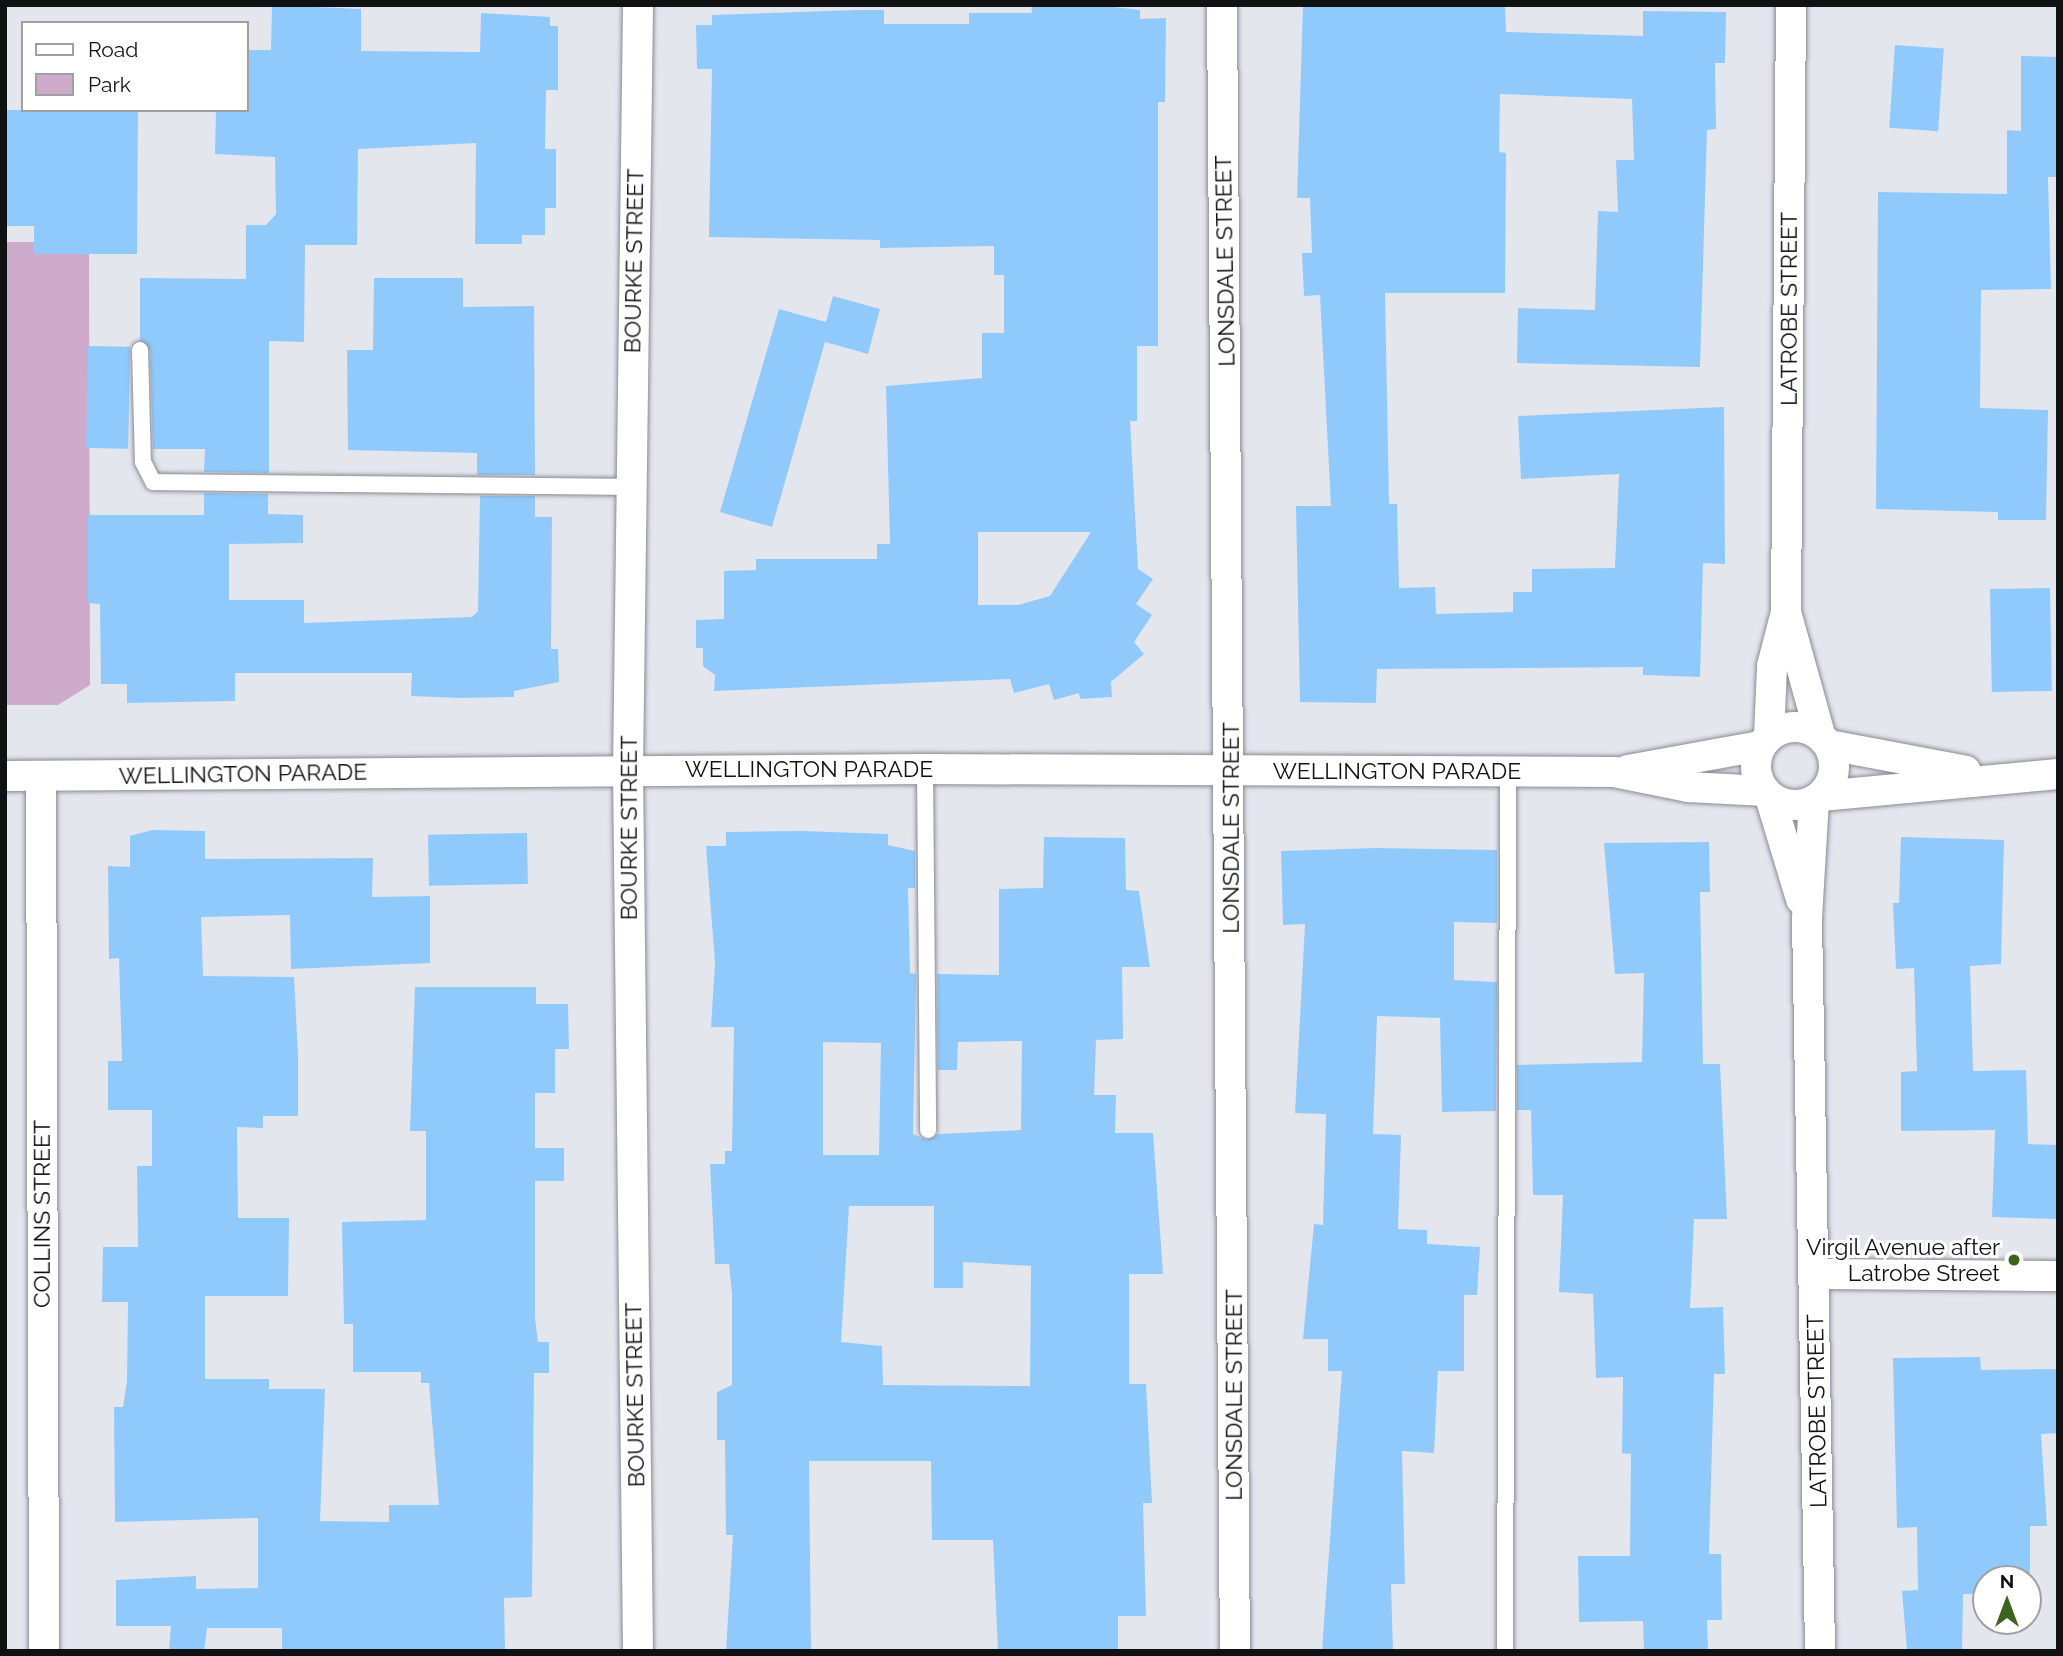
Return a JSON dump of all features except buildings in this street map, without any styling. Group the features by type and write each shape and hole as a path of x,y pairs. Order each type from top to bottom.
{"street":[{"name":"BOURKE STREET","path":"638,5 628,770 638,1651"},
{"name":"LONSDALE STREET","path":"1222,5 1231,770 1235,1651"},
{"name":"LATROBE STREET","path":"1765,741 1772,666 1786,612 1791,5"},
{"name":"LATROBE STREET","path":"1786,612 1825,740"},
{"path":"2000,775 1825,740 1794,726 1765,741 1756,774 1767,794 1796,805 1817,798 2000,775 2058,774"},
{"path":"1817,798 1834,772 1825,740"},
{"name":"WELLINGTON PARADE","path":"1614,772 1765,741"},
{"name":"WELLINGTON PARADE","path":"5,776 925,769 1614,772 1688,787 1767,794"},
{"name":"COLLINS STREET","path":"41,776 44,1651"},
{"name":"LATROBE STREET","path":"1767,794 1807,919"},
{"name":"LATROBE STREET","path":"1817,798 1807,919 1816,1275 1820,1651"},
{"path":"1816,1275 2058,1276"}],"lane":[{"path":"140,350 143,462 153,482 631,487"},
{"path":"925,769 928,1130"},
{"path":"1504,1651 1507,772"}],"green space":[{"path":"5,242 89,242 90,685 58,705 5,705"}],"place":[{"name":"Virgil Avenue after Latrobe Street","path":"2014,1260"}]}
